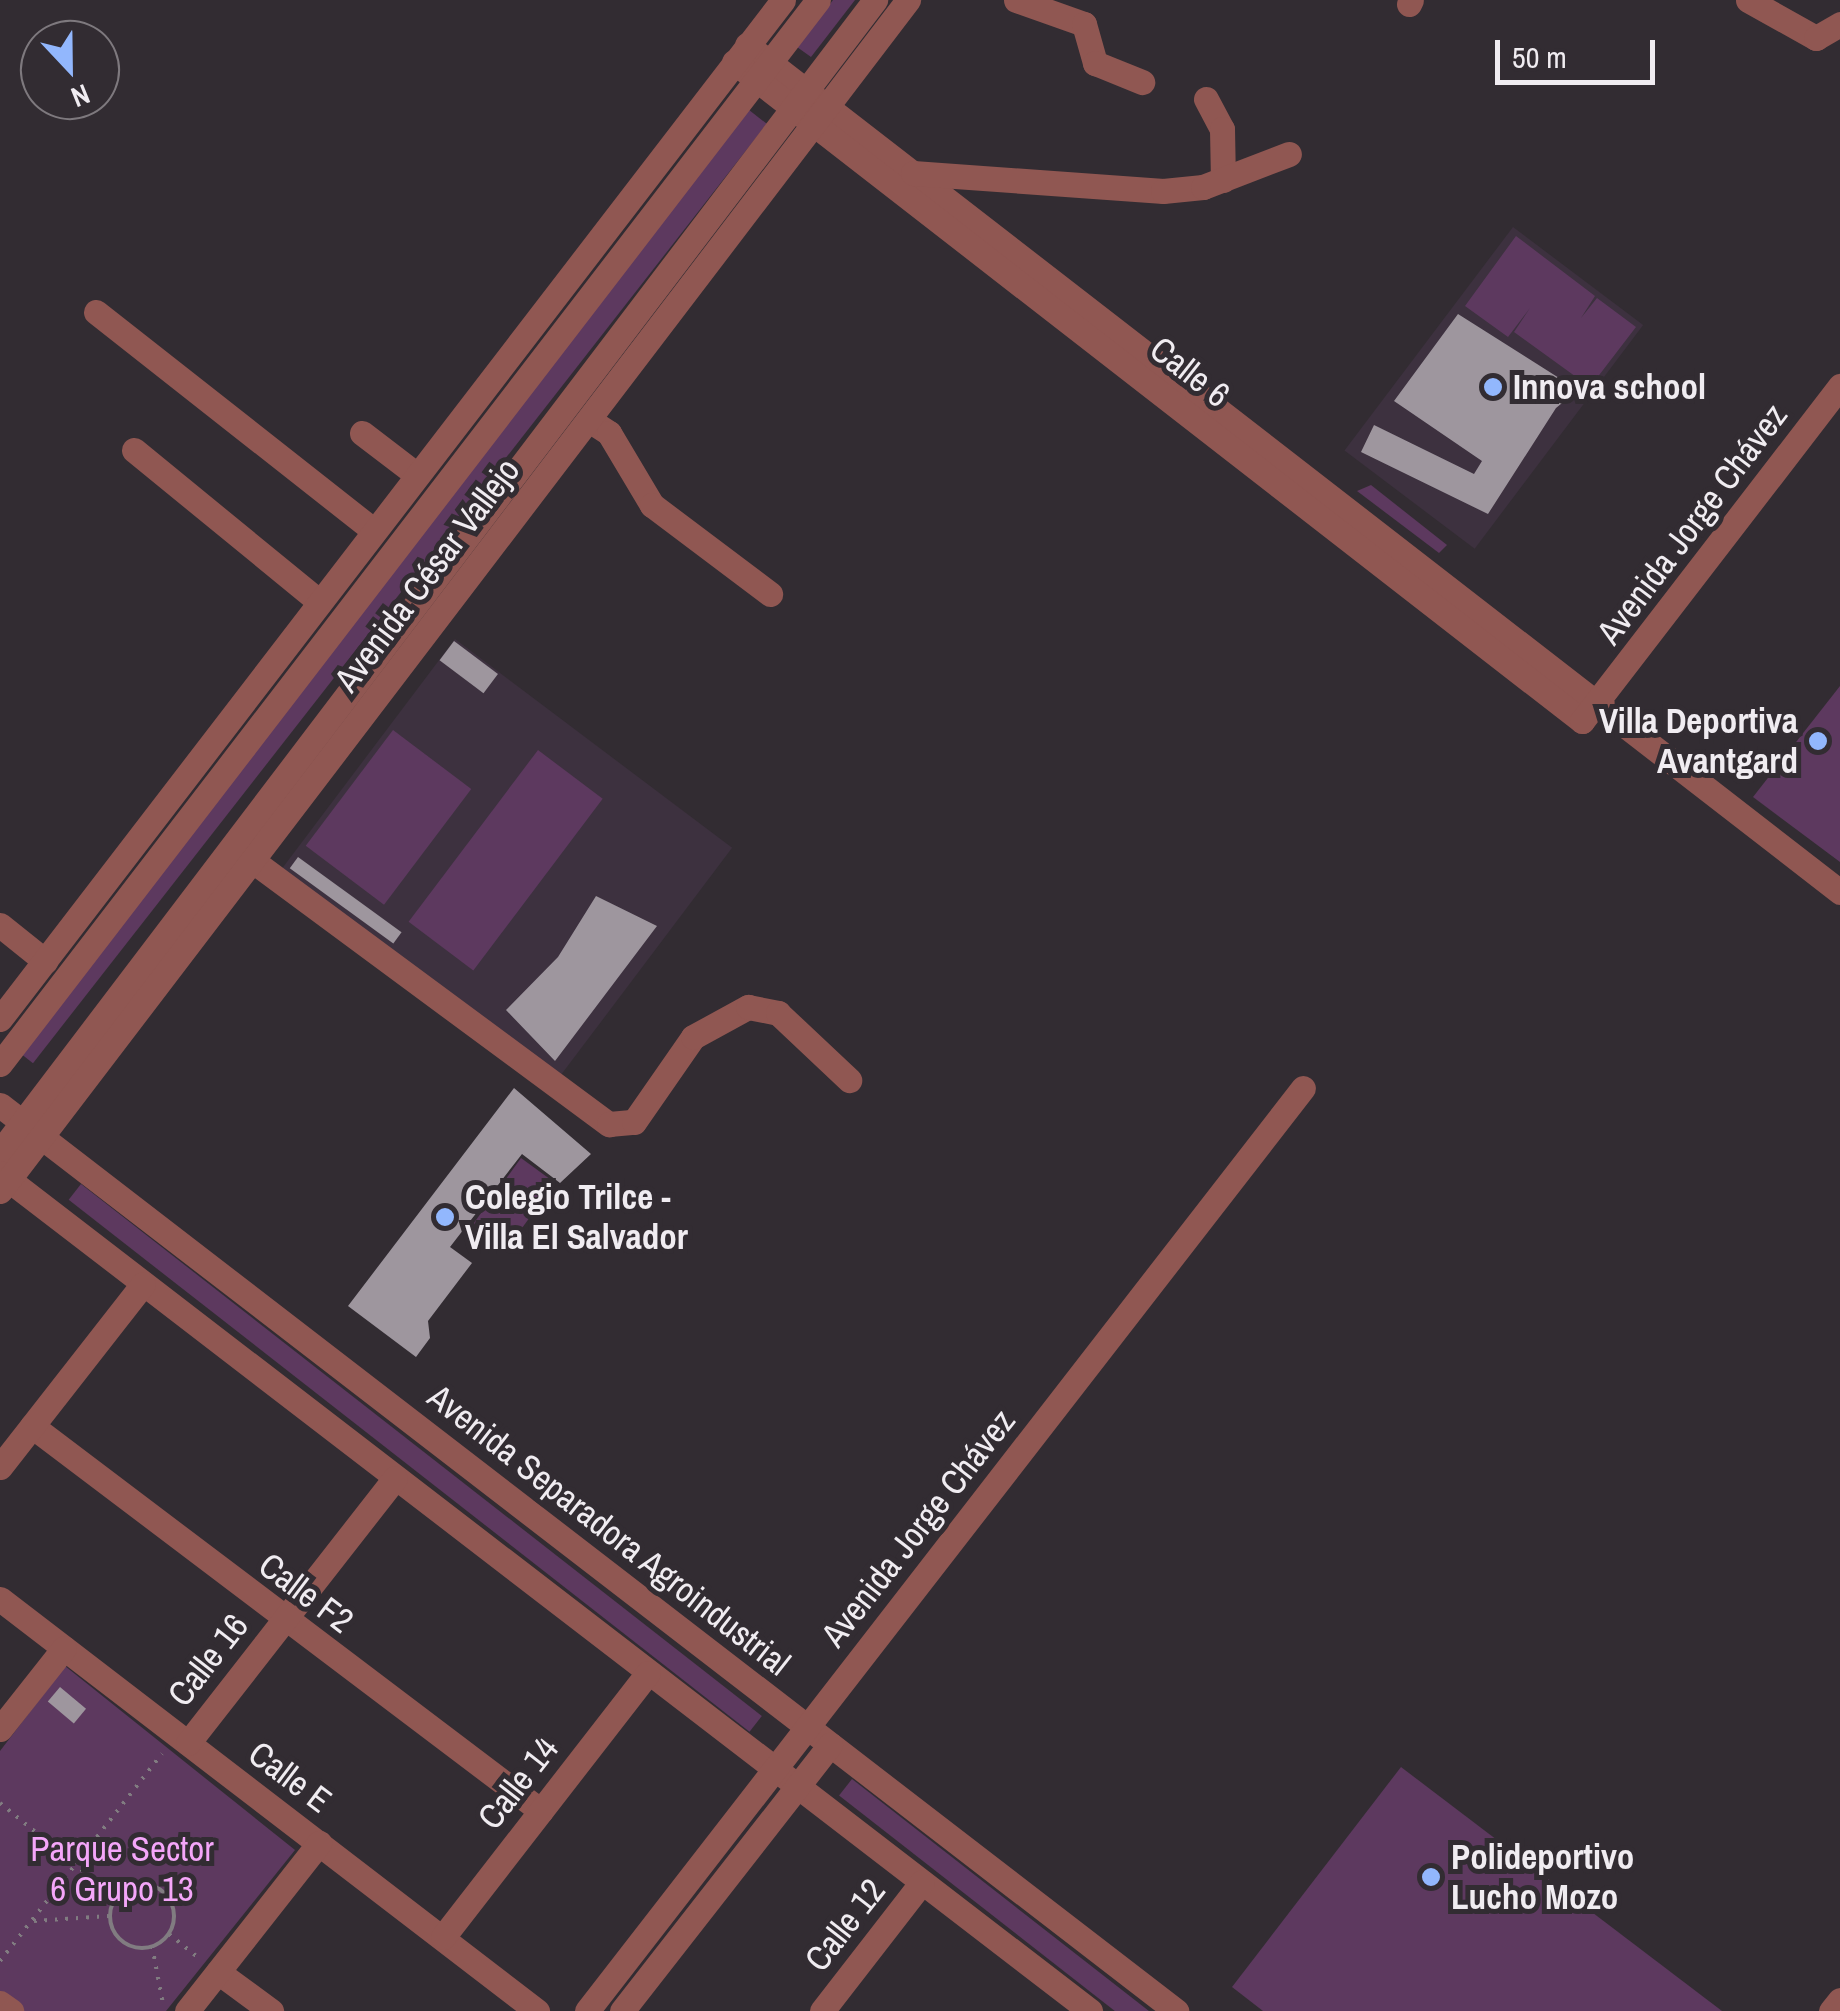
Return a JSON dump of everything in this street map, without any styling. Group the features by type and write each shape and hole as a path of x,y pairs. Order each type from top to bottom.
{"street":[{"name":"Avenida César Vallejo","path":"0,1019 783,0"},
{"name":"Avenida César Vallejo","path":"0,1064 818,0"},
{"name":"Avenida César Vallejo","path":"0,1152 32,1130 254,860 589,420 810,107 875,0"},
{"name":"Avenida César Vallejo","path":"3,1181 32,1130 810,107 908,0"},
{"path":"1016,0 1084,24 1096,62 1142,82"},
{"path":"1748,0 1816,38 1840,24"},
{"name":"Calle 6","path":"741,54 1472,620 1599,704 1840,892"},
{"path":"1206,100 1222,128 1223,180"},
{"path":"913,173 1163,192 1223,180 1290,154"},
{"name":"Calle 6","path":"872,155 913,173 934,203"},
{"path":"96,312 374,531"},
{"name":"Avenida Jorge Chávez","path":"1599,704 1840,386"},
{"path":"589,420 610,434 652,505 770,594"},
{"path":"362,433 417,476"},
{"path":"134,450 320,602"},
{"path":"254,860 609,1124 634,1122 693,1038 748,1007 778,1013 850,1080"},
{"path":"0,925 45,961"},
{"name":"Avenida Jorge Chávez","path":"587,2011 1303,1088"},
{"name":"Avenida Separadora Agroindustrial","path":"0,1105 1176,2011"},
{"path":"3,1181 143,1284 1090,2011"},
{"path":"0,1467 143,1284"},
{"name":"Calle F2","path":"32,1426 541,1811"},
{"name":"Calle 16","path":"177,1751 395,1478"},
{"name":"Calle E","path":"0,1598 64,1648 177,1751 319,1843 537,2011"},
{"path":"0,1730 64,1648"},
{"name":"Calle 14","path":"442,1936 648,1673"},
{"path":"622,2011 830,1745"},
{"path":"176,2010 218,1972 319,1843"},
{"name":"Calle 12","path":"822,2011 922,1882"},
{"path":"218,1972 271,2011"},
{"path":"1832,2011 1840,2000"},
{"path":"0,2002 11,2011"}],"path":[{"path":"0,1960 75,1864 177,1751 150,1738"},
{"path":"0,1803 115,1896"},
{"path":"134,1884 156,1886 174,1913 168,1934 152,1946 123,1942 109,1916 115,1896 134,1884"},
{"path":"31,1921 109,1916"},
{"path":"168,1934 218,1972"},
{"path":"152,1946 176,2010"}],"shaded area":[{"name":"Innova school","path":"1513,227 1643,325 1475,549 1344,451"},
{"path":"455,639 732,848 556,1082 279,873"}],"green space":[{"path":"833,0 855,0 811,57 797,47"},
{"path":"744,106 767,124 33,1063 10,1045"},
{"path":"1516,236 1595,296 1581,318 1597,298 1636,327 1590,387 1514,332 1530,308 1508,337 1465,306"},
{"path":"1371,485 1447,545 1439,553 1357,491"},
{"name":"Villa Deportiva Avantgard","path":"1840,686 1840,862 1753,797"},
{"path":"393,730 471,789 384,905 306,846"},
{"path":"538,750 603,799 473,970 409,922"},
{"path":"521,1158 555,1183 503,1254 469,1229"},
{"path":"81,1184 762,1716 750,1732 69,1200"},
{"name":"Parque Sector 6 Grupo 13","path":"65,1666 295,1850 166,2011 24,2011 0,1992 0,1751"},
{"name":"Polideportivo Lucho Mozo","path":"1401,1767 1722,2011 1263,2011 1232,1987"},
{"path":"852,1779 1149,2011 1115,2011 839,1796"}],"building":[{"path":"1458,314 1578,390 1556,408 1488,514 1361,452 1374,425 1474,474 1482,461 1394,401"},
{"path":"454,641 498,674 483,693 440,660"},
{"path":"298,857 402,932 393,944 290,868"},
{"path":"596,896 657,926 555,1061 506,1010 558,957"},
{"name":"Colegio Trilce - Villa El Salvador","path":"514,1088 591,1154 560,1183 522,1154 450,1247 472,1263 428,1321 430,1338 416,1357 348,1306"},
{"path":"60,1687 86,1709 74,1723 48,1702"}],"place":[{"name":"Innova school","path":"1493,387"},
{"name":"Villa Deportiva Avantgard","path":"1818,741"},
{"name":"Colegio Trilce - Villa El Salvador","path":"445,1217"},
{"name":"Polideportivo Lucho Mozo","path":"1431,1877"}]}
